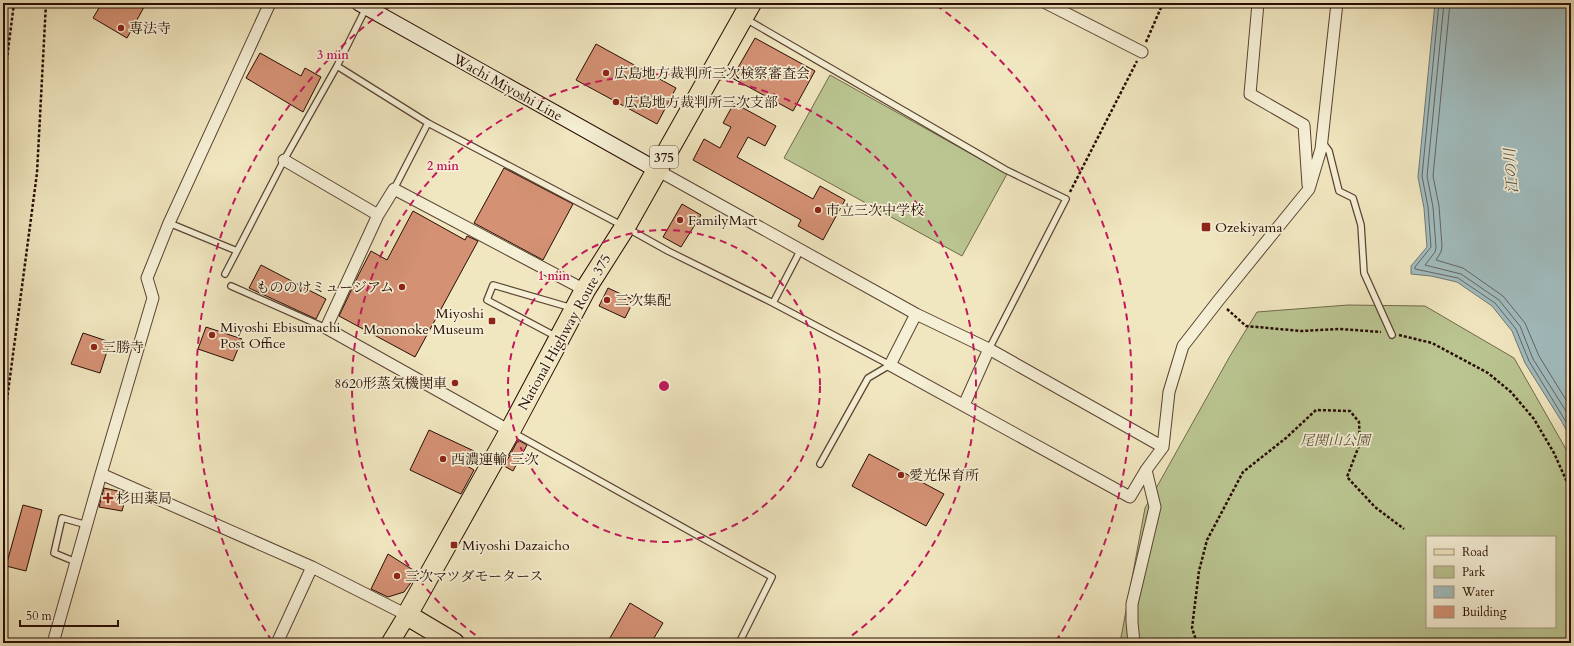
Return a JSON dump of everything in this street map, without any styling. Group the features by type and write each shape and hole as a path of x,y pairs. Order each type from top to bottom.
{"highway":[{"name":"National Highway Route 375","path":"407,615 510,431 585,290 625,226 747,10"},
{"path":"407,615 454,643"}],"main road":[{"name":"Wachi Miyoshi Line","path":"362,5 657,170"},
{"path":"390,643 407,615"}],"street":[{"path":"54,643 100,474 153,298 147,278 169,223 270,3"},
{"path":"1046,3 1142,52"},
{"path":"1258,3 1250,94 1304,125 1309,189"},
{"path":"916,314 890,365 1130,497 1146,470 1163,447 1169,392 1183,346 1309,189 1321,149 1337,3"},
{"path":"284,160 378,215"},
{"path":"657,170 800,251 916,314 989,349 1163,447"},
{"path":"510,431 326,328 378,215 394,189 585,290"},
{"path":"964,405 989,349"},
{"path":"1134,643 1132,604 1155,507 1146,470"},
{"path":"100,474 312,567 407,615"},
{"path":"276,643 312,567"}],"lane":[{"path":"225,274 284,160 337,66 362,5"},
{"path":"747,10 1006,170 1066,199 989,349"},
{"path":"337,66 428,123 625,226 668,251 773,303 890,365"},
{"path":"394,189 428,123"},
{"path":"1322,142 1329,151 1339,192 1352,198 1361,225 1364,273 1395,335"},
{"path":"169,223 237,251"},
{"path":"773,303 800,251"},
{"path":"559,338 487,300 493,285 575,309"},
{"path":"231,286 326,328"},
{"path":"820,464 868,378 890,365"},
{"path":"510,431 772,577 739,643"},
{"path":"76,562 54,553 62,518 86,525"}],"path":[{"path":"3,90 14,3"},
{"path":"3,430 36,173 46,3"},
{"path":"1066,199 1142,52 1163,3"},
{"path":"1218,301 1246,326 1301,331 1340,329 1384,332"},
{"path":"1395,335 1432,343 1488,373 1511,392 1534,419 1554,453 1571,491"},
{"path":"1197,643 1192,628 1199,570 1207,540 1242,472 1286,438 1316,410 1350,411 1359,422 1360,443 1347,477 1375,507 1404,529"}],"green space":[{"path":"830,75 1007,174 962,256 784,158"},
{"name":"尾関山公園","path":"1348,305 1425,306 1514,358 1571,458 1571,643 1120,643 1145,508 1230,356 1257,312"}],"water":[{"name":"江の川","path":"1435,3 1571,3 1571,439 1525,363 1512,331 1492,306 1457,282 1431,276 1411,274 1411,266 1427,247 1424,208 1418,177"}],"building":[{"name":"専法寺","path":"102,3 137,3 144,7 127,38 93,18"},
{"path":"755,38 815,71 793,111 732,78"},
{"path":"596,44 676,88 657,124 576,80"},
{"path":"260,53 301,76 305,68 321,77 303,112 246,78"},
{"path":"734,103 776,126 765,146 748,137 737,157 813,199 820,186 845,200 823,240 798,226 801,220 693,160 704,139 720,148 731,127 723,123"},
{"path":"504,168 573,204 543,260 474,223"},
{"path":"682,204 701,215 681,247 663,237"},
{"name":"もののけミュージアム","path":"413,211 465,240 467,236 478,241 415,357 339,316 371,251 387,260"},
{"path":"261,265 326,299 316,319 249,288"},
{"path":"608,288 634,300 625,318 599,306"},
{"path":"206,327 242,339 233,361 198,349"},
{"path":"83,333 110,342 100,373 71,364"},
{"name":"西濃運輸 三次","path":"429,430 474,451 467,466 474,470 461,494 410,470"},
{"path":"518,440 527,445 513,471 504,466"},
{"path":"869,454 944,494 926,526 852,486"},
{"path":"104,488 127,493 122,511 99,507"},
{"path":"23,505 42,510 26,571 6,566"},
{"path":"388,554 418,573 404,592 388,597 371,589"},
{"path":"630,603 663,623 651,643 607,643"}],"place":[{"name":"専法寺","path":"121,28"},
{"name":"広島地方裁判所三次検察審査会","path":"606,73"},
{"name":"広島地方裁判所三次支部","path":"616,102"},
{"name":"市立三次中学校","path":"818,210"},
{"name":"FamilyMart","path":"680,220"},
{"name":"Ozekiyama","path":"1206,227"},
{"name":"もののけミュージアム","path":"402,287"},
{"name":"三次集配","path":"607,300"},
{"name":"Miyoshi Mononoke Museum","path":"492,321"},
{"name":"Miyoshi Ebisumachi Post Office","path":"212,335"},
{"name":"三勝寺","path":"94,347"},
{"name":"8620形蒸気機関車","path":"455,383"},
{"name":"西濃運輸 三次","path":"443,459"},
{"name":"愛光保育所","path":"901,475"},
{"name":"杉田薬局","path":"108,498"},
{"name":"Miyoshi Dazaicho","path":"454,545"},
{"name":"三次マツダモータース","path":"397,576"}]}
